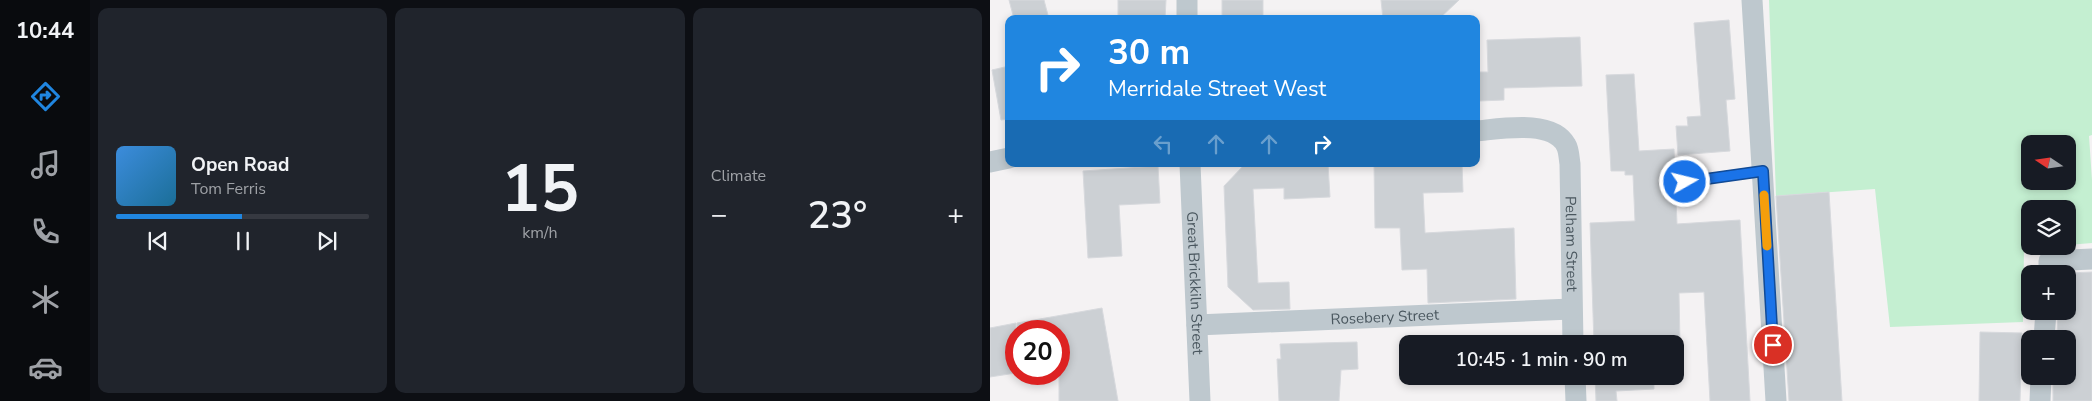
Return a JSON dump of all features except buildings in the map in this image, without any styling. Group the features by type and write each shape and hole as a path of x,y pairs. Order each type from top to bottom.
{"street":[{"path":"1187,0 1187,15"},
{"path":"1752,0 1776,401"},
{"name":"Pelham Street","path":"1480,131 1532,128 1547,130 1556,134 1566,145 1570,164 1572,335"},
{"path":"990,162 1005,159"},
{"name":"Great Brickkiln Street","path":"1190,167 1200,401"},
{"path":"2060,265 2092,259"},
{"name":"Rosebery Street","path":"1197,325 1571,309"},
{"path":"1575,385 1576,401"},
{"path":"2040,401 2041,385"}],"lane":[{"path":"1685,182 1763,171"}],"green space":[{"path":"1769,0 2092,0 2092,135 2089,136 2092,180 2092,243 2076,244 2076,200 2021,200 2021,255 2024,255 2024,265 2021,265 2021,320 2023,322 1890,327 1875,189 1776,196"}],"slow traffic":[{"path":"1764,195 1767,246"}],"route":[{"path":"1685,182 1763,171 1773,345"}]}
